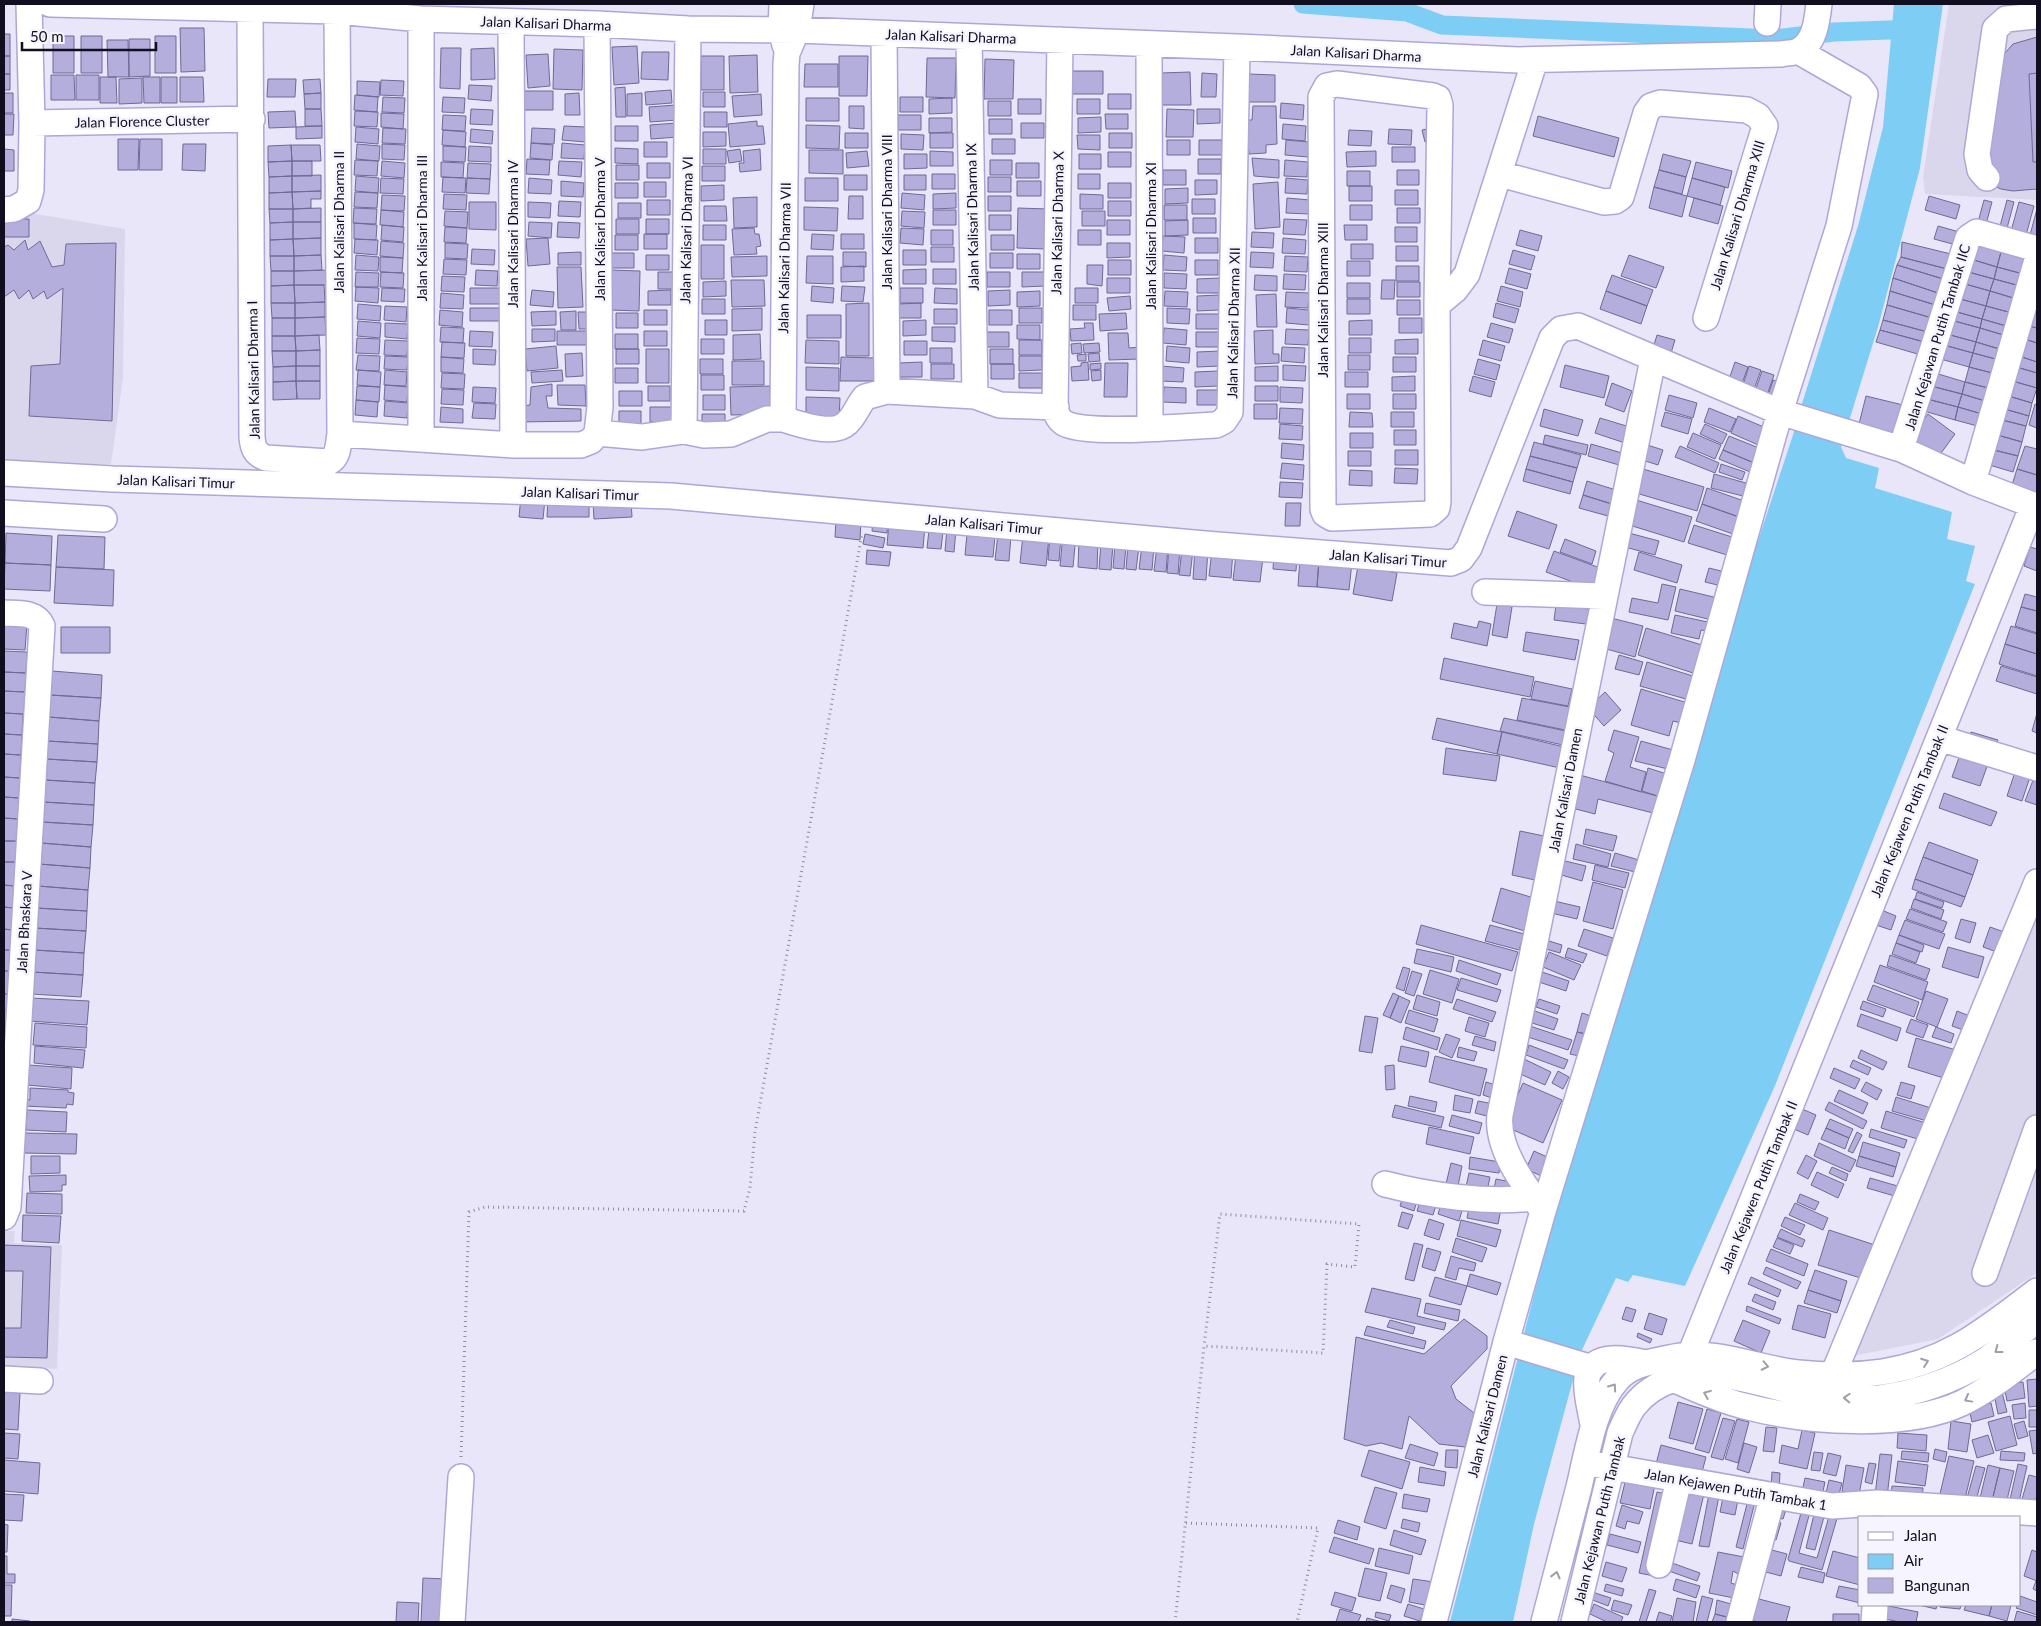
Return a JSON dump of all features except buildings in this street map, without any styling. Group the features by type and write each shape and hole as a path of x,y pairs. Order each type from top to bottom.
{"street":[{"path":"4,210 14,209 28,201 31,190 30,4"},
{"name":"Jalan Kalisari Dharma","path":"50,4 337,11 421,19 597,24 688,29 788,38 884,34 1535,60 1781,54 1811,28"},
{"path":"782,4 788,38"},
{"path":"788,38 801,4"},
{"name":"Jalan Kalisari Dharma I","path":"250,8 253,445 257,453 266,458 329,462 334,460 340,434"},
{"name":"Jalan Kalisari Dharma II","path":"337,11 340,434"},
{"path":"1987,178 1980,170 1977,154 1995,29 2006,19 2026,12"},
{"name":"Jalan Kalisari Dharma III","path":"421,19 421,438"},
{"name":"Jalan Kalisari Dharma IV","path":"510,22 513,445"},
{"name":"Jalan Kalisari Dharma V","path":"597,24 600,407 597,434"},
{"name":"Jalan Kalisari Damen","path":"1434,1622 1511,1343 1538,1204 1682,760 1786,414 1839,226 1865,100 1863,89 1811,28"},
{"name":"Jalan Kalisari Dharma VI","path":"684,431 688,29"},
{"name":"Jalan Kalisari Dharma VIII","path":"884,34 887,391"},
{"name":"Jalan Kalisari Dharma IX","path":"969,37 975,396"},
{"name":"Jalan Kalisari Dharma VII","path":"783,418 788,38"},
{"name":"Jalan Kalisari Dharma X","path":"1056,407 1060,40"},
{"name":"Jalan Kalisari Dharma XI","path":"1149,44 1150,428"},
{"name":"Jalan Kalisari Dharma XII","path":"1056,407 1061,421 1077,427 1098,429 1216,424 1224,421 1230,412 1237,47"},
{"path":"1437,305 1455,290 1467,274 1535,60"},
{"name":"Jalan Kalisari Dharma XIII","path":"1337,84 1438,98 1440,105 1437,305 1437,508 1430,514 1328,517 1322,505 1321,126 1321,97 1328,86 1337,84"},
{"name":"Jalan Kalisari Dharma XIII","path":"1500,174 1604,202 1615,201 1621,197 1646,113 1651,106 1660,103 1747,110 1758,116 1765,126 1706,318"},
{"name":"Jalan Florence Cluster","path":"32,123 252,119"},
{"name":"Jalan Kejawan Putih Tambak IIC","path":"1901,449 1968,238 1978,232 2037,249"},
{"path":"1973,482 2037,260"},
{"name":"Jalan Kalisari Timur","path":"4,473 113,479 671,496 1205,544 1451,563 1461,559 1469,548 1552,338 1561,329 1578,326 1786,414"},
{"name":"Jalan Kalisari Damen","path":"1538,1204 1504,1150 1500,1131 1500,1115 1653,359"},
{"path":"340,434 513,445 581,445 591,441 597,434 642,437 684,431 704,435 731,434 767,420 783,418 810,427 839,428 846,424 859,405 868,396 887,391 975,396 1000,405 1056,407"},
{"name":"Jalan Kejawen Putih Tambak II","path":"1690,1355 2035,505 1973,482 1901,449 1786,414"},
{"path":"4,513 104,519"},
{"path":"1485,592 1604,596"},
{"name":"Jalan Bhaskara V","path":"4,613 26,614 37,617 42,626 8,1207 4,1217"},
{"path":"1939,738 2037,768"},
{"path":"1833,1375 2037,882"},
{"path":"1985,1273 2037,1128"},
{"path":"1385,1184 1406,1190 1538,1204"},
{"name":"Jalan Kejawan Putih Tambak","path":"1544,1622 1594,1430 1605,1398 1617,1380 1629,1370 1645,1363 1690,1355 1726,1358 1796,1373 1833,1375 1881,1372 1918,1364 1948,1353 1972,1340 2037,1291"},
{"name":"Jalan Kejawan Putih Tambak","path":"1574,1622 1620,1433 1633,1407 1645,1395 1673,1379 1700,1374 1723,1374 1794,1391 1841,1398 1878,1398 1919,1390 1947,1380 1982,1362 2037,1320"},
{"path":"1511,1343 1586,1366"},
{"path":"1673,1379 1709,1395 1790,1415 1844,1419 1890,1419 1927,1415 1961,1403 1994,1385 2037,1352"},
{"name":"Jalan Kejawan Putih Tambak","path":"1594,1430 1586,1366 1607,1360 1628,1359 1645,1363"},
{"path":"4,1379 40,1381"},
{"name":"Jalan Kejawen Putih Tambak 1","path":"1585,1463 1832,1506 1878,1503 2037,1513"},
{"path":"452,1622 461,1470"},
{"path":"1659,1565 1680,1479"},
{"path":"1739,1622 1773,1495"}],"path":[{"path":"461,1470 469,1212 485,1207 744,1211 750,1188 755,1132 865,513"},
{"path":"1175,1622 1204,1346 1220,1214 1359,1224 1355,1267 1327,1264 1323,1353 1204,1346"},
{"path":"1186,1523 1318,1528 1297,1622"}],"shaded area":[{"path":"1949,4 2037,4 2037,200 1925,194 1923,177"},
{"path":"4,214 36,214 125,229 123,378 111,464 4,464"},
{"path":"2037,901 2037,1273 1938,1339 1848,1357"},
{"path":"4,1231 15,1231 14,1243 62,1245 57,1369 4,1366"}],"water":[{"path":"1894,4 1943,4 1920,168 1878,327 1841,447 1846,458 1879,468 1875,488 1952,512 1947,539 1975,546 1966,581 1975,584 1774,1088 1685,1286 1633,1275 1628,1282 1616,1278 1580,1354 1534,1524 1513,1622 1450,1622 1564,1178 1744,583 1793,435 1858,226 1883,127"}],"waterway":[{"path":"1303,4 1407,12 1442,25 1774,39 1834,32 1916,29"}]}
